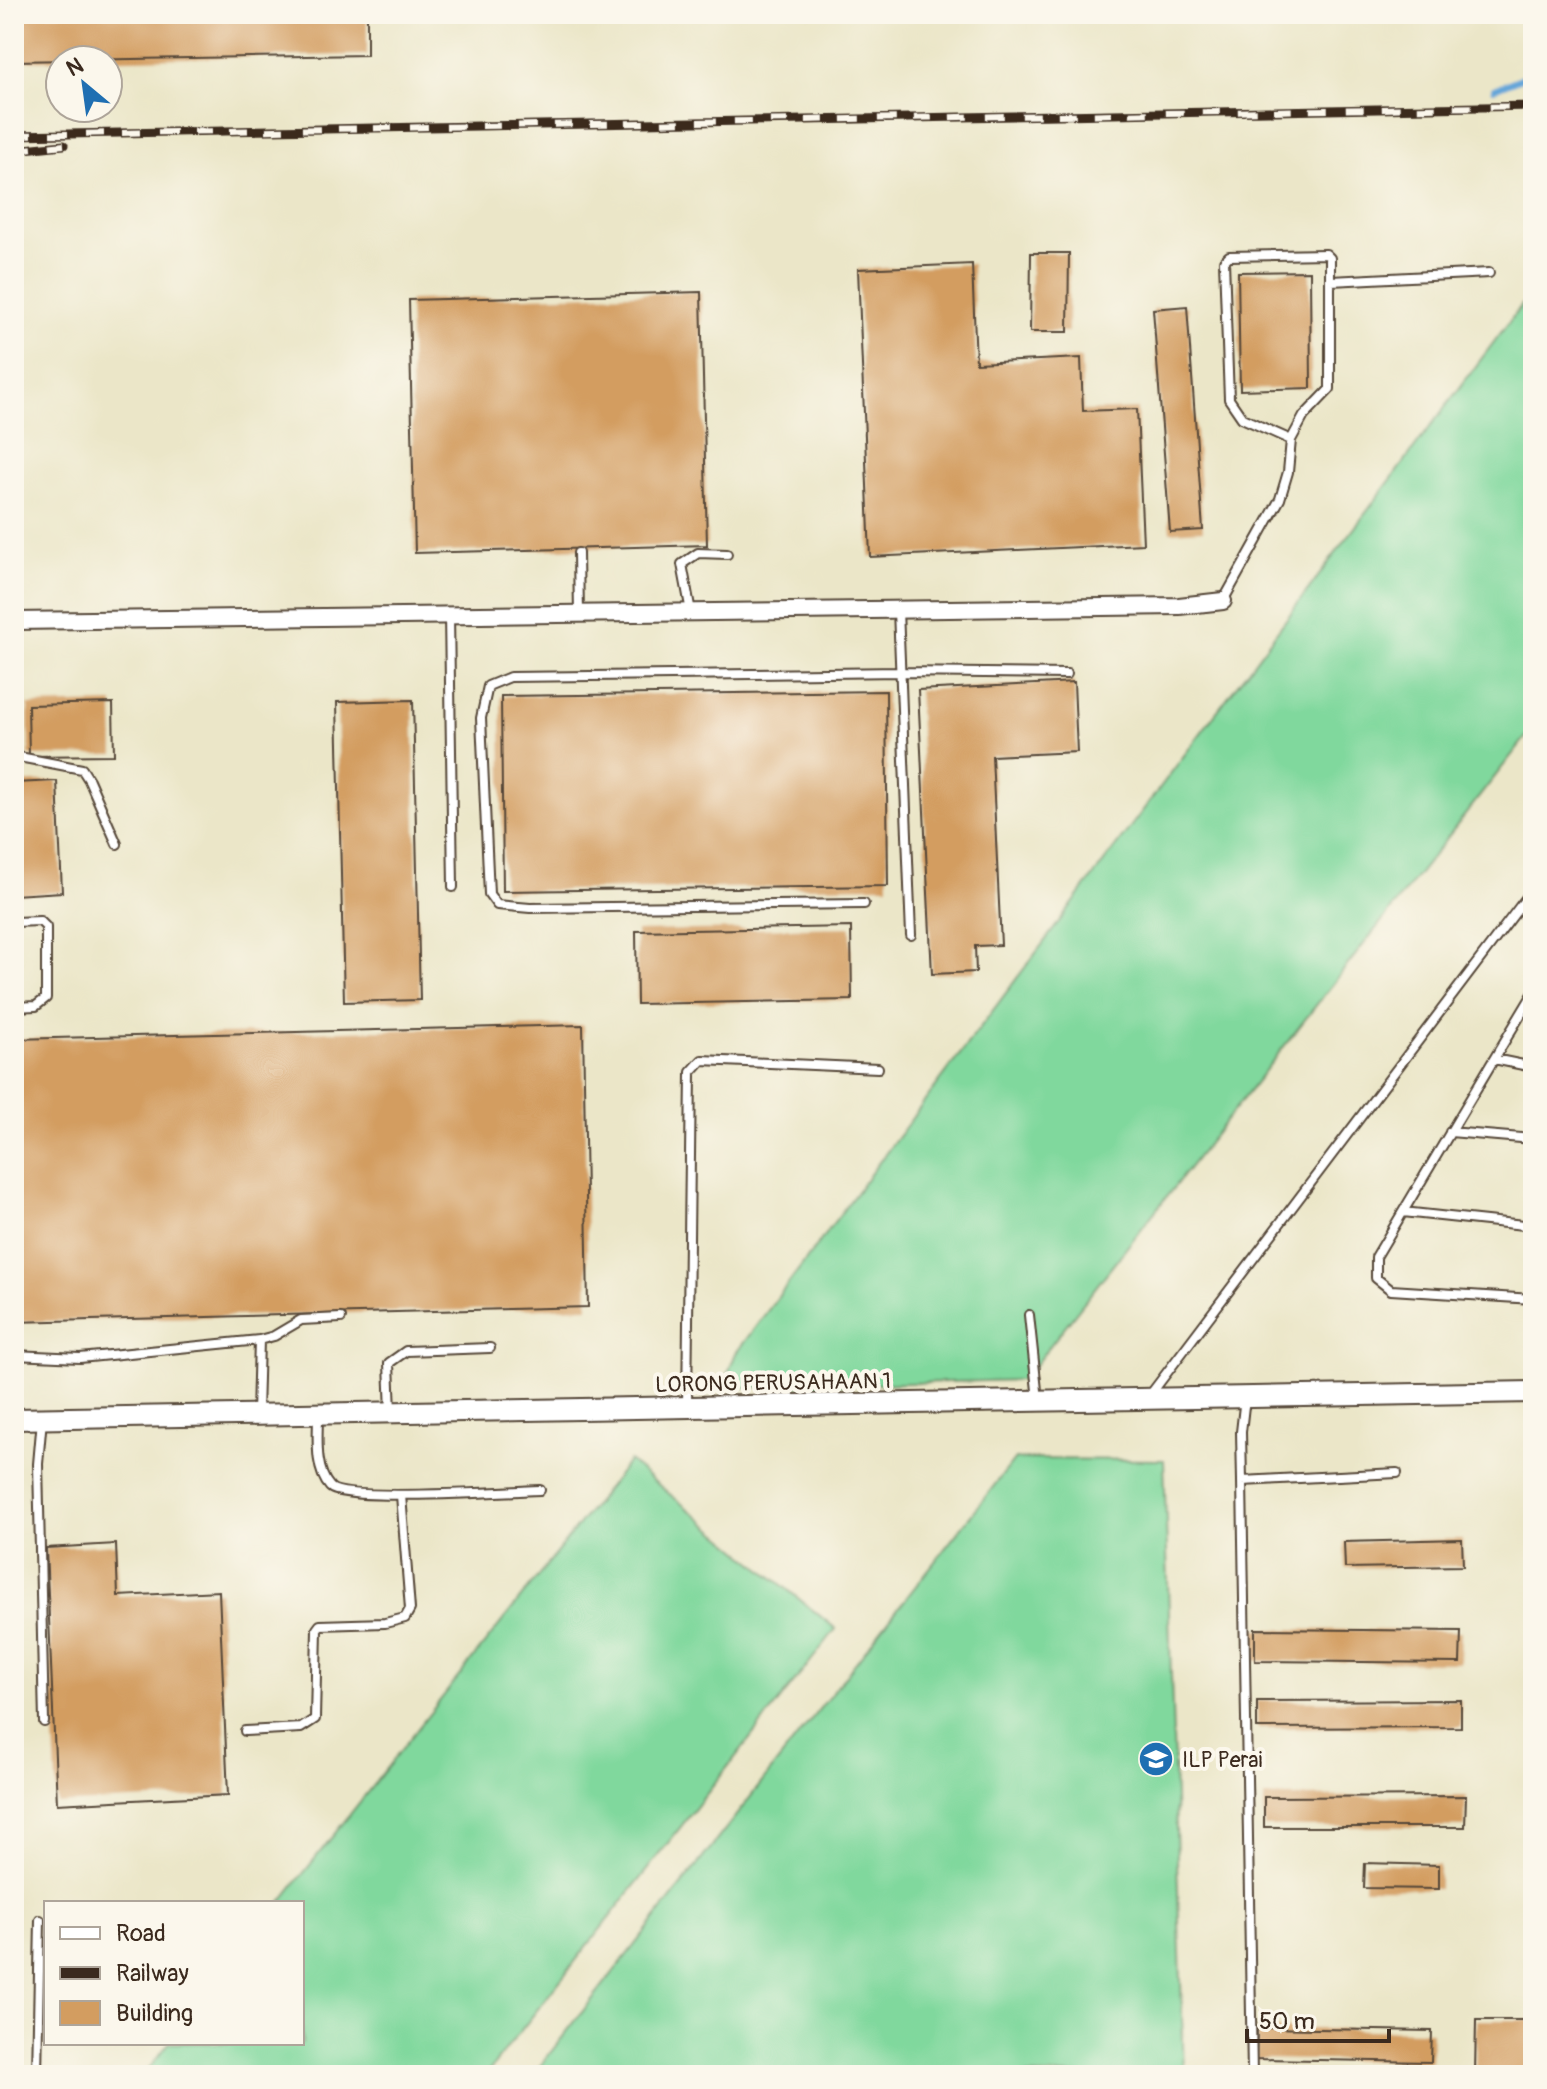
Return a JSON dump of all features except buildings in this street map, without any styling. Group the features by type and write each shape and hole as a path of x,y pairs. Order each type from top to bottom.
{"street":[{"path":"14,621 1179,606 1223,601"},
{"name":"LORONG PERUSAHAAN 1","path":"14,1419 1533,1392"}],"lane":[{"path":"1223,601 1280,499 1288,472 1291,440 1304,416 1330,389 1332,264 1326,254 1236,254 1224,261 1229,399 1242,418 1291,440"},
{"path":"1331,281 1489,273"},
{"path":"578,553 579,614"},
{"path":"691,612 682,564 698,553 727,554"},
{"path":"898,609 911,935"},
{"path":"449,615 453,887"},
{"path":"864,904 530,908 497,905 489,894 481,718 488,686 510,677 900,672 1067,674"},
{"path":"14,756 82,769 117,844"},
{"path":"1147,1399 1533,889"},
{"path":"14,922 40,921 46,927 46,998 36,1006 14,1007"},
{"path":"1533,994 1376,1257 1376,1278 1391,1290 1533,1299"},
{"path":"1494,1059 1533,1067"},
{"path":"687,1407 691,1072 702,1060 878,1068"},
{"path":"1450,1132 1533,1139"},
{"path":"1403,1212 1533,1226"},
{"path":"1029,1315 1038,1401"},
{"path":"14,1355 80,1358 259,1340 274,1336 301,1320 341,1318"},
{"path":"257,1415 259,1340"},
{"path":"391,1413 389,1363 406,1351 490,1348"},
{"path":"1245,1397 1241,1432 1252,2075"},
{"path":"318,1414 319,1461 328,1485 334,1491 401,1495 540,1490"},
{"path":"42,1419 38,1464 44,1722"},
{"path":"1242,1481 1397,1473"},
{"path":"245,1731 301,1728 315,1719 317,1629 320,1625 385,1623 405,1618 410,1609 401,1495"},
{"path":"37,2075 40,1920"}],"green space":[{"path":"1528,14 1533,14 1533,91 1531,91"},
{"path":"1533,290 1533,728 1023,1380 722,1388 736,1353"},
{"path":"1015,1459 1164,1460 1184,2075 533,2075"},
{"path":"629,1461 836,1629 486,2075 144,2075 167,2045 304,2045 304,1901 282,1901"}],"waterway":[{"path":"1494,89 1533,73"}],"railway":[{"path":"14,135 1533,106"},
{"path":"14,150 64,145"}],"place":[{"name":"ILP Perai","path":"1156,1759"}]}
